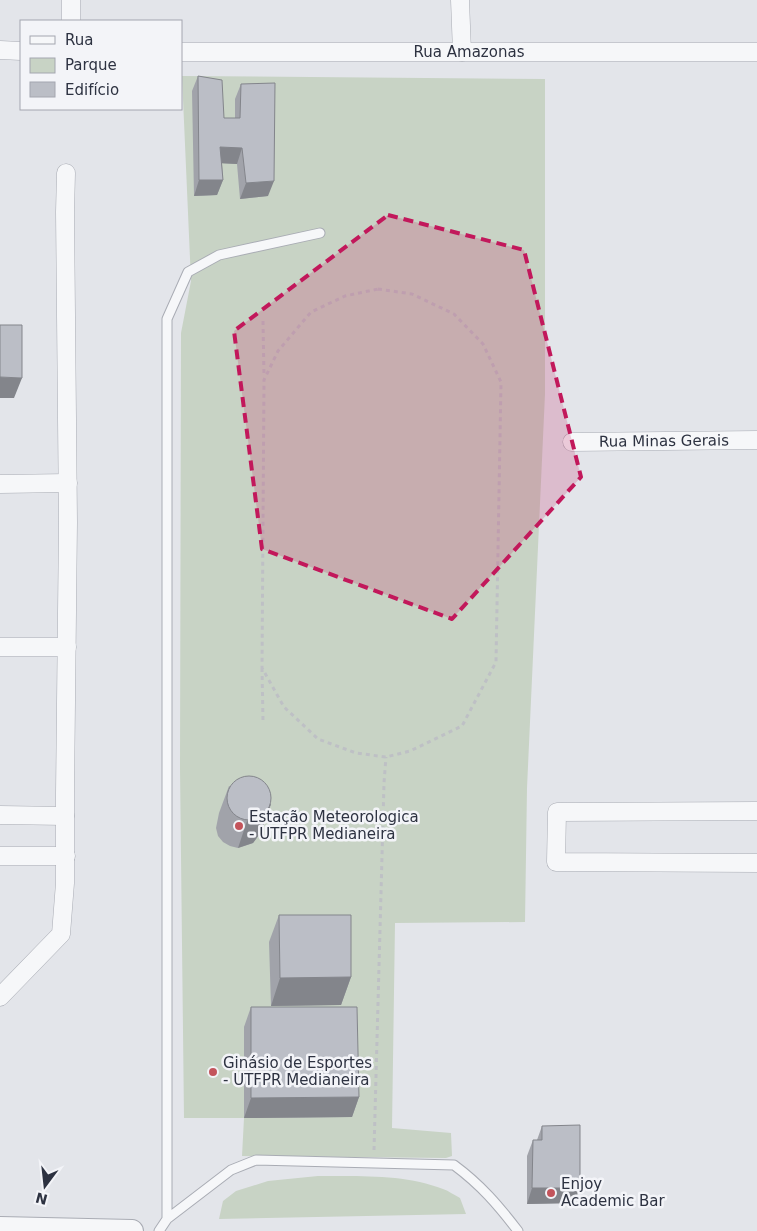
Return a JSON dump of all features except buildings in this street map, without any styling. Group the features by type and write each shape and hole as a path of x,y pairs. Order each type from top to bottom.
{"street":[{"path":"71,0 71,20"},
{"path":"460,0 462,52"},
{"path":"0,50 20,51"},
{"name":"Rua Amazonas","path":"182,52 757,52"},
{"path":"0,996 61,934 66,856 68,483 66,174"},
{"name":"Rua Minas Gerais","path":"572,442 757,440"},
{"path":"0,484 68,483"},
{"path":"0,648 67,647"},
{"path":"757,811 557,812 556,862 757,863"},
{"path":"0,816 65,816"},
{"path":"0,856 66,856"},
{"path":"0,1228 132,1231"}],"lane":[{"path":"167,1219 167,319 188,272 219,255 320,233"},
{"path":"159,1231 167,1219 231,1170 256,1160 454,1165 474,1180 495,1201 518,1231"}],"path":[{"path":"262,668 284,707 318,739 356,753 386,757 410,751 462,726 496,662 501,382 484,344 454,314 412,294 378,289 345,296 311,312 278,351 264,380"},
{"path":"263,720 264,321"},
{"path":"374,1163 386,757"}],"highlighted area":[{"path":"388,215 524,250 581,477 452,619 262,549 234,331"}],"green space":[{"path":"182,76 545,79 545,394 527,788 525,922 395,923 392,1128 451,1133 452,1156 446,1158 242,1156 244,1118 184,1118 180,768 181,333 191,281"},
{"path":"318,1176 397,1178 429,1184 460,1198 466,1214 219,1219 223,1201 236,1191 268,1181"}],"place":[{"name":"Estação Meteorologica - UTFPR Medianeira","path":"239,826"},
{"name":"Ginásio de Esportes - UTFPR Medianeira","path":"213,1072"},
{"name":"Enjoy Academic Bar","path":"551,1193"}]}
